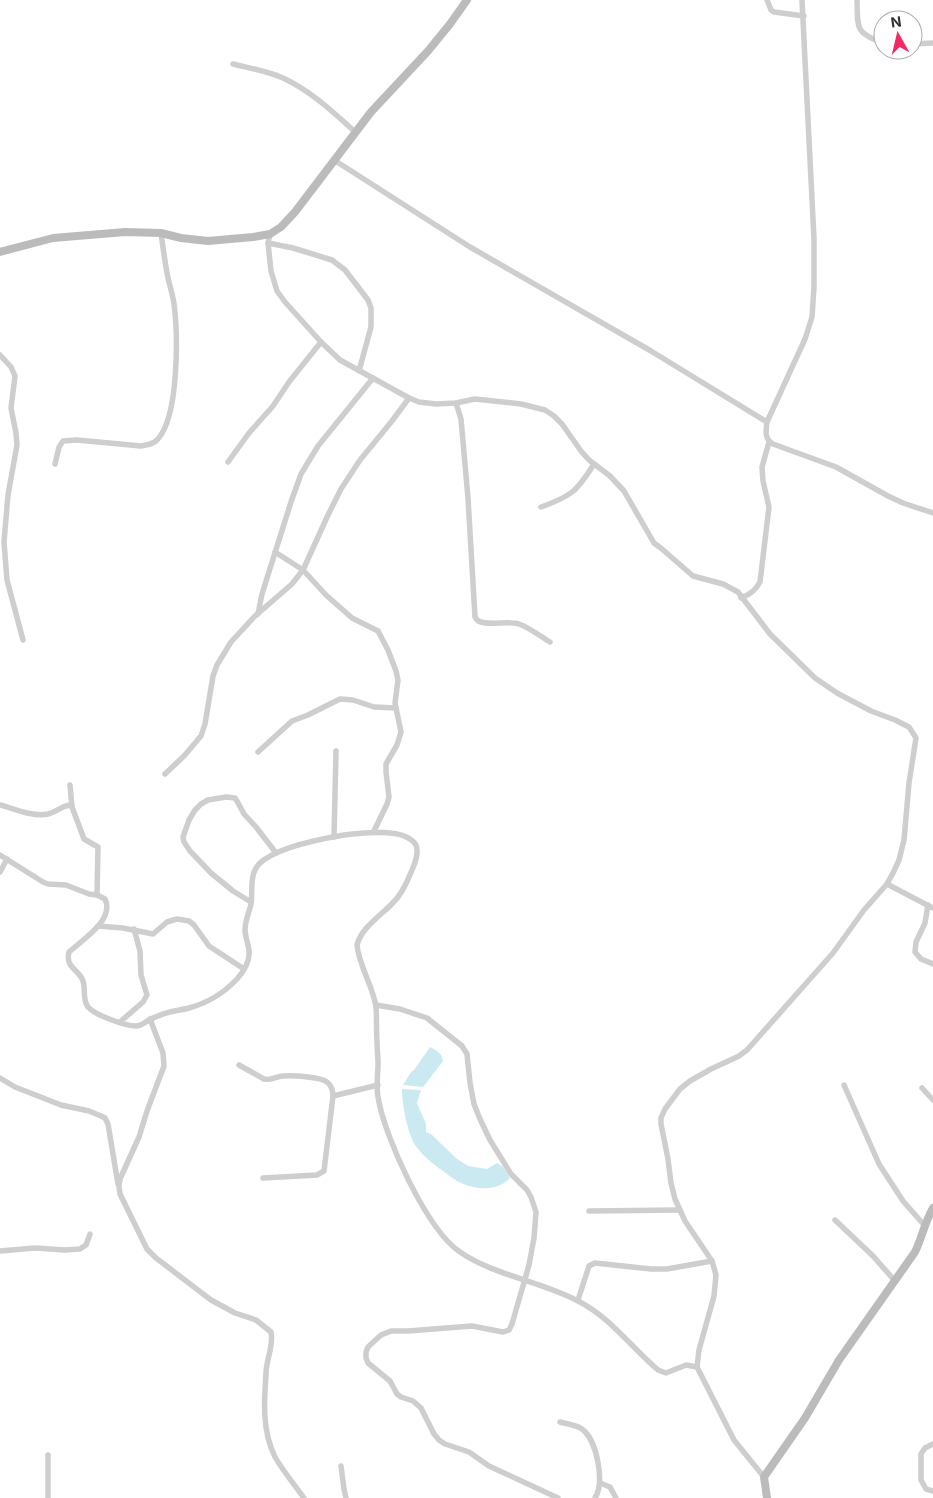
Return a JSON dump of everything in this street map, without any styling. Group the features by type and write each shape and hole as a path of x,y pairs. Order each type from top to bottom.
{"street":[{"path":"467,0 428,51 370,112 295,212 269,239 271,271 277,290 285,302 340,360 408,398 428,404 484,399 521,404 545,410 562,424 581,451 624,491 654,543 693,576 723,584 733,589 770,634 814,678 871,712 909,727 916,738 908,783 904,840 899,860 887,884 864,910 833,953 747,1050 690,1081 680,1089 665,1109 661,1118 671,1183 680,1210 712,1261 716,1275 716,1287 699,1350 697,1367 734,1440 764,1477 766,1498"},
{"path":"767,0 771,10 774,12 804,16"},
{"path":"741,598 752,593 760,582 769,506 762,467 769,442 766,434 768,422 806,339 812,317 814,239 802,0"},
{"path":"857,0 859,29 863,34 873,39"},
{"path":"233,64 281,77 298,86 317,99 355,132"},
{"path":"334,160 470,248 651,351 768,422"},
{"path":"0,252 53,238 125,232 161,233 181,238 208,241 269,239 332,260 345,270 368,300 371,308 371,326 359,371"},
{"path":"55,464 59,447 63,441 76,440 141,446 150,445 158,440 163,430 169,416 175,380 176,328 174,303 168,279 161,233"},
{"path":"228,462 321,342"},
{"path":"0,356 11,367 15,376 11,408 17,445 8,495 4,542 7,580 23,640"},
{"path":"258,614 262,594 301,474 318,446 374,378"},
{"path":"165,774 201,736 217,665 231,642 258,614 292,584 303,570 341,489 360,460 408,398"},
{"path":"456,403 461,419 475,617 479,623 506,622 519,624 550,642"},
{"path":"769,442 836,467 888,496 933,513"},
{"path":"542,507 572,493 594,464"},
{"path":"275,552 303,570 326,596 352,618 378,631 388,650 398,680 395,696 402,732 401,738 386,764 389,797 374,832"},
{"path":"258,752 292,721 340,700 353,700 374,707 396,708"},
{"path":"334,837 336,751"},
{"path":"70,786 72,806 84,839 86,842 98,847 97,895"},
{"path":"251,902 233,891 211,873 190,851 183,837 189,820 195,810 208,800 226,797 234,798 244,814 276,853"},
{"path":"0,805 38,814 51,813 67,805 72,806"},
{"path":"0,855 43,882 66,885 106,898 106,912 98,926 69,952 68,960 83,980 84,999 89,1008 96,1013 120,1022 139,1026 150,1019 168,1012 190,1008 211,999 235,981 244,969 249,957 245,932 246,924 251,902 254,873 259,864 276,853 303,844 334,837 374,832 386,832 406,838 416,845 417,850 413,867 405,886 397,898 372,923 358,941 357,949 376,1005 378,1097 381,1110 389,1136 422,1205 450,1245 472,1259 578,1300 608,1322 658,1370 666,1373 686,1365 697,1367"},
{"path":"0,872 7,859"},
{"path":"887,884 931,907 916,942 915,952 921,959 933,964"},
{"path":"98,926 153,934 167,922 177,918 189,921 194,925 208,946 244,969"},
{"path":"120,1022 143,1002 147,996 141,975 140,951 134,930"},
{"path":"376,1005 400,1009 427,1018 462,1046 467,1054 469,1063 474,1104 490,1140 511,1174 527,1190 536,1212 534,1238 525,1280 509,1330 502,1332 472,1326 408,1331 390,1330 381,1334 368,1347 366,1358 368,1363 390,1381 397,1394 421,1408 439,1440 469,1452 489,1466 558,1498"},
{"path":"119,1186 120,1179 139,1137 146,1111 164,1066 163,1054 150,1019"},
{"path":"239,1065 264,1080 283,1076 323,1080 330,1084 333,1090 324,1171 317,1175 263,1178"},
{"path":"0,1078 61,1105 89,1111 105,1118 108,1124 120,1194 147,1249 211,1300 230,1311 256,1320 271,1332 272,1339 266,1371 265,1389 265,1418 268,1439 275,1457 304,1498"},
{"path":"333,1096 378,1085"},
{"path":"844,1085 878,1164 903,1201 925,1226"},
{"path":"922,1088 933,1100"},
{"path":"764,1477 805,1418 839,1360 915,1252 933,1208"},
{"path":"589,1211 680,1210"},
{"path":"835,1220 873,1256 895,1281"},
{"path":"0,1251 15,1249 80,1249 86,1245 90,1234"},
{"path":"578,1300 589,1266 595,1263 667,1269 712,1261"},
{"path":"560,1422 582,1429 594,1447 600,1483 595,1498"},
{"path":"933,1444 925,1448 921,1454 921,1480 926,1489 933,1491"},
{"path":"48,1456 48,1498"},
{"path":"341,1466 346,1498"},
{"path":"600,1483 610,1487 616,1498"}],"water":[{"path":"430,1047 440,1054 443,1061 423,1087 403,1085 411,1072"},
{"path":"402,1089 421,1090 417,1103 426,1124 426,1132 431,1134 457,1159 468,1166 487,1169 497,1163 503,1167 510,1178 505,1183 492,1188 472,1187 457,1181 433,1164 420,1152 412,1139 403,1102"}]}
